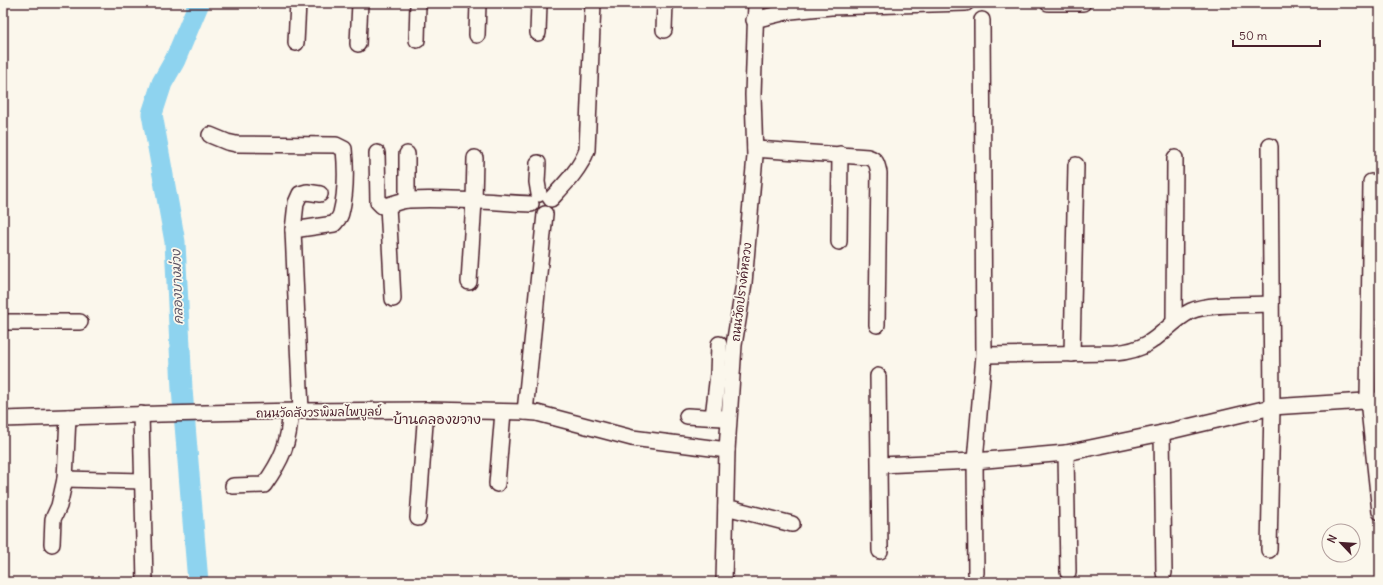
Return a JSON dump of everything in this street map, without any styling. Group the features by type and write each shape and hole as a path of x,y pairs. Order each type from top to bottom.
{"street":[{"path":"296,44 298,3"},
{"path":"358,44 360,3"},
{"path":"417,40 418,3"},
{"path":"477,35 478,3"},
{"path":"538,33 539,3"},
{"path":"541,199 571,178 585,156 587,150 594,3"},
{"path":"664,30 665,3"},
{"name":"ถนนวัดปรางค์หลวง","path":"724,582 727,450 734,345 744,283 755,149 753,95 754,20 756,3"},
{"path":"754,20 791,11 966,3"},
{"path":"1048,3 1083,3"},
{"path":"976,573 975,461 984,355 982,20"},
{"path":"210,135 236,144 336,145 344,149 344,190 339,219 334,224 293,230"},
{"path":"1269,550 1272,407 1270,146"},
{"path":"755,149 840,154 868,157 875,160 879,173 877,326"},
{"path":"377,153 378,202 382,206 388,206 407,200 474,201 541,199 552,203 552,208 545,214 525,412"},
{"path":"407,154 407,200"},
{"path":"839,242 840,154"},
{"path":"469,282 475,158"},
{"path":"1174,322 1175,158"},
{"path":"538,163 537,182 541,199"},
{"path":"1072,354 1076,166"},
{"path":"1371,182 1374,400 1380,512"},
{"path":"233,486 264,486 279,461 286,444 295,412 293,230 296,203 300,194 307,192 320,194"},
{"path":"388,206 393,299"},
{"path":"984,355 1114,353 1130,351 1148,344 1174,322 1191,311 1207,306 1271,304"},
{"path":"3,322 80,322"},
{"path":"713,417 718,374 719,344"},
{"path":"878,376 880,551"},
{"path":"880,465 975,461 1066,453 1162,433 1272,407 1374,400"},
{"path":"418,518 426,410"},
{"name":"ถนนวัดสังวรพิมลไพบูลย์","path":"3,419 141,414 426,410 525,412 537,413 632,438 727,450"},
{"path":"497,484 503,412"},
{"path":"141,414 145,582"},
{"path":"688,416 730,418"},
{"path":"52,544 53,519 59,506 65,479 68,417"},
{"path":"1162,433 1164,573"},
{"path":"1066,453 1068,572"},
{"path":"65,479 142,482"},
{"path":"726,507 792,524"}],"waterway":[{"name":"คลองบางม่วง","path":"198,582 182,389 175,242 152,114 162,83 175,60 199,3"}],"district":[{"name":"บ้านคลองขวาง","path":"437,419"}]}
